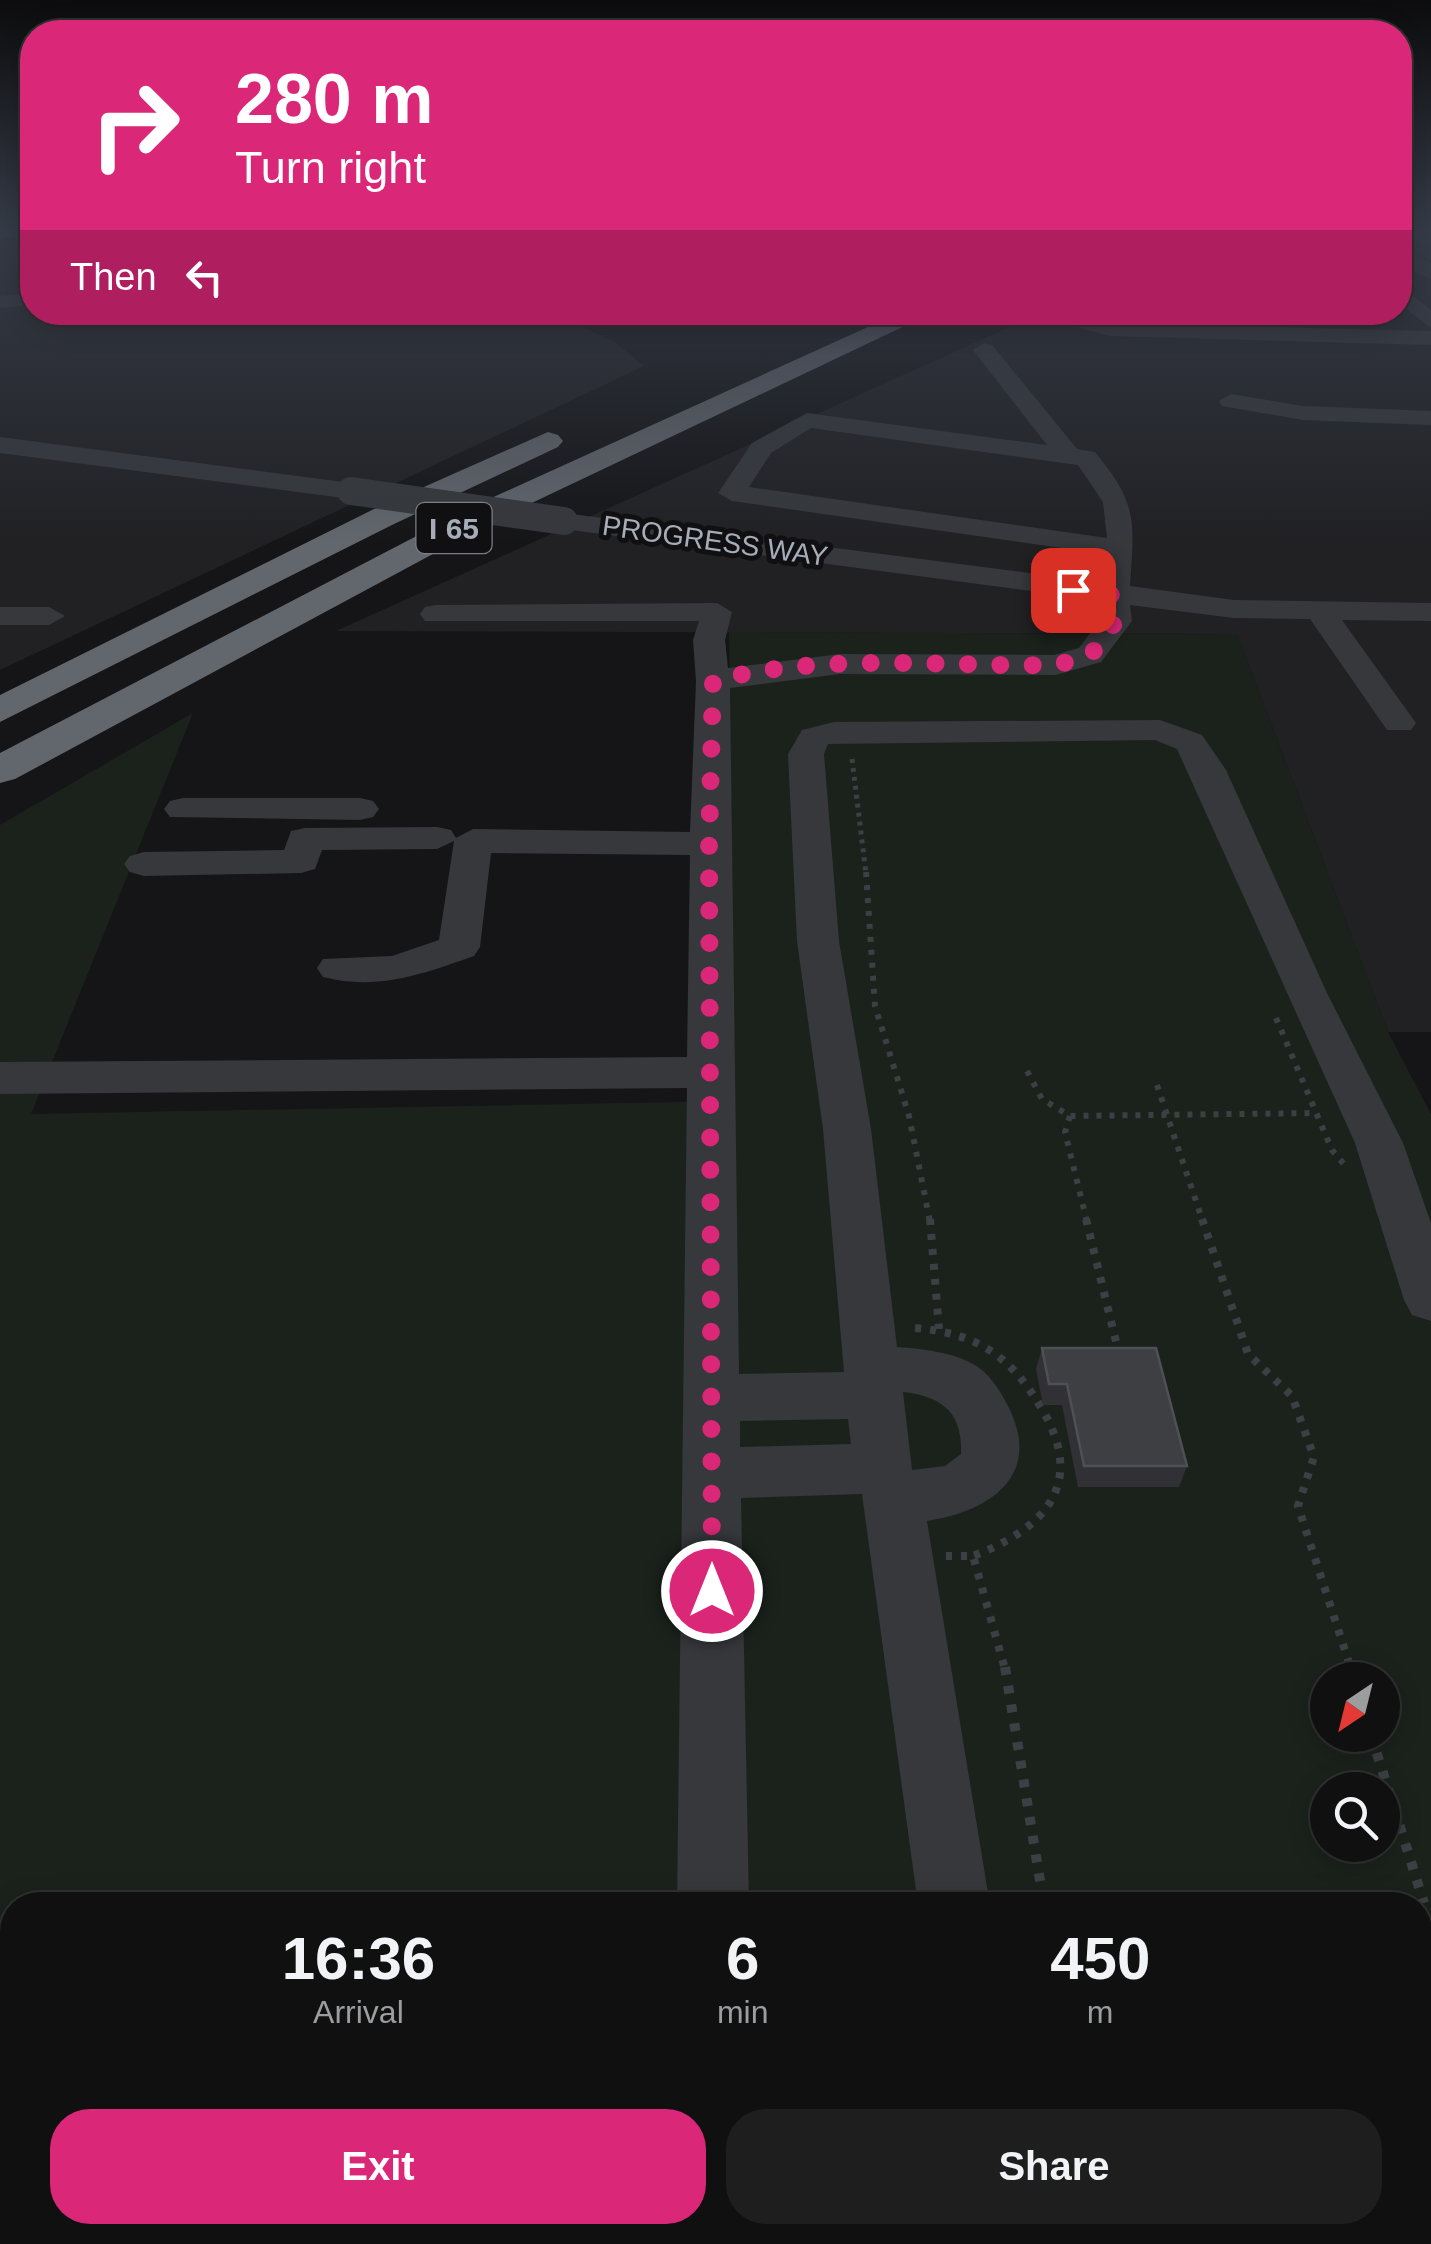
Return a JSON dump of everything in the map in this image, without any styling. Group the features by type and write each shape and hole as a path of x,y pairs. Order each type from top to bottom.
{"highway":[{"name":"I 65","path":"0,770 450,530 713,407 891,334"},
{"name":"I 65","path":"0,710 383,517 575,429"}],"street":[{"path":"1266,334 1431,338"},
{"path":"984,350 1068,455"},
{"path":"1231,401 1303,413 1431,418"},
{"path":"713,681 756,670 815,665 1056,665 1090,656 1116,621 1112,595 1124,528 1112,486 1086,458 806,420 761,448 732,493 1120,548"},
{"name":"PROGRESS WAY","path":"0,445 1234,610 1431,612"},
{"path":"1320,611 1399,722"},
{"path":"436,614 717,612 709,640 713,681 709,844 713,1892"},
{"path":"0,616 49,616"},
{"path":"952,1892 875,1381 847,1129 818,942 806,754 814,737 834,732 1160,730 1190,742 1208,770 1305,993 1380,1143 1431,1300"},
{"path":"183,809 455,840 709,844"},
{"path":"144,864 301,861 308,823"},
{"path":"338,968 395,969 459,946 455,840"},
{"path":"0,1078 712,1072"},
{"path":"712,1398 875,1381 955,1380 980,1404 990,1432 981,1475 950,1493 893,1508 712,1473"}],"path":[{"path":"851,752 872,920 875,1006 909,1116 931,1226 939,1329"},
{"path":"1026,1070 1032,1091 1053,1109 1070,1116 1316,1114"},
{"path":"1158,1085 1248,1354 1292,1396 1314,1456 1298,1506 1348,1662"},
{"path":"1070,1116 1064,1132 1119,1354"},
{"path":"893,1508 972,1556 1005,1668 1042,1892"},
{"path":"1376,1752 1421,1892"}],"shaded area":[{"path":"0,334 598,334 612,340 644,366 0,670"},
{"path":"995,334 1431,334 1431,1032 1388,1032 1237,634 336,631"},
{"path":"729,632 1237,634 1388,1032 1431,1114 1431,1892 0,1892 0,825 193,713 31,1114 735,1101"}],"building":[{"path":"1042,1348 1156,1348 1187,1466 1084,1466 1067,1384 1049,1384"}],"route":[{"path":"712,1591 709,844 713,681 756,670 815,665 1056,665 1090,656 1116,621 1112,595 1073,590"}]}
